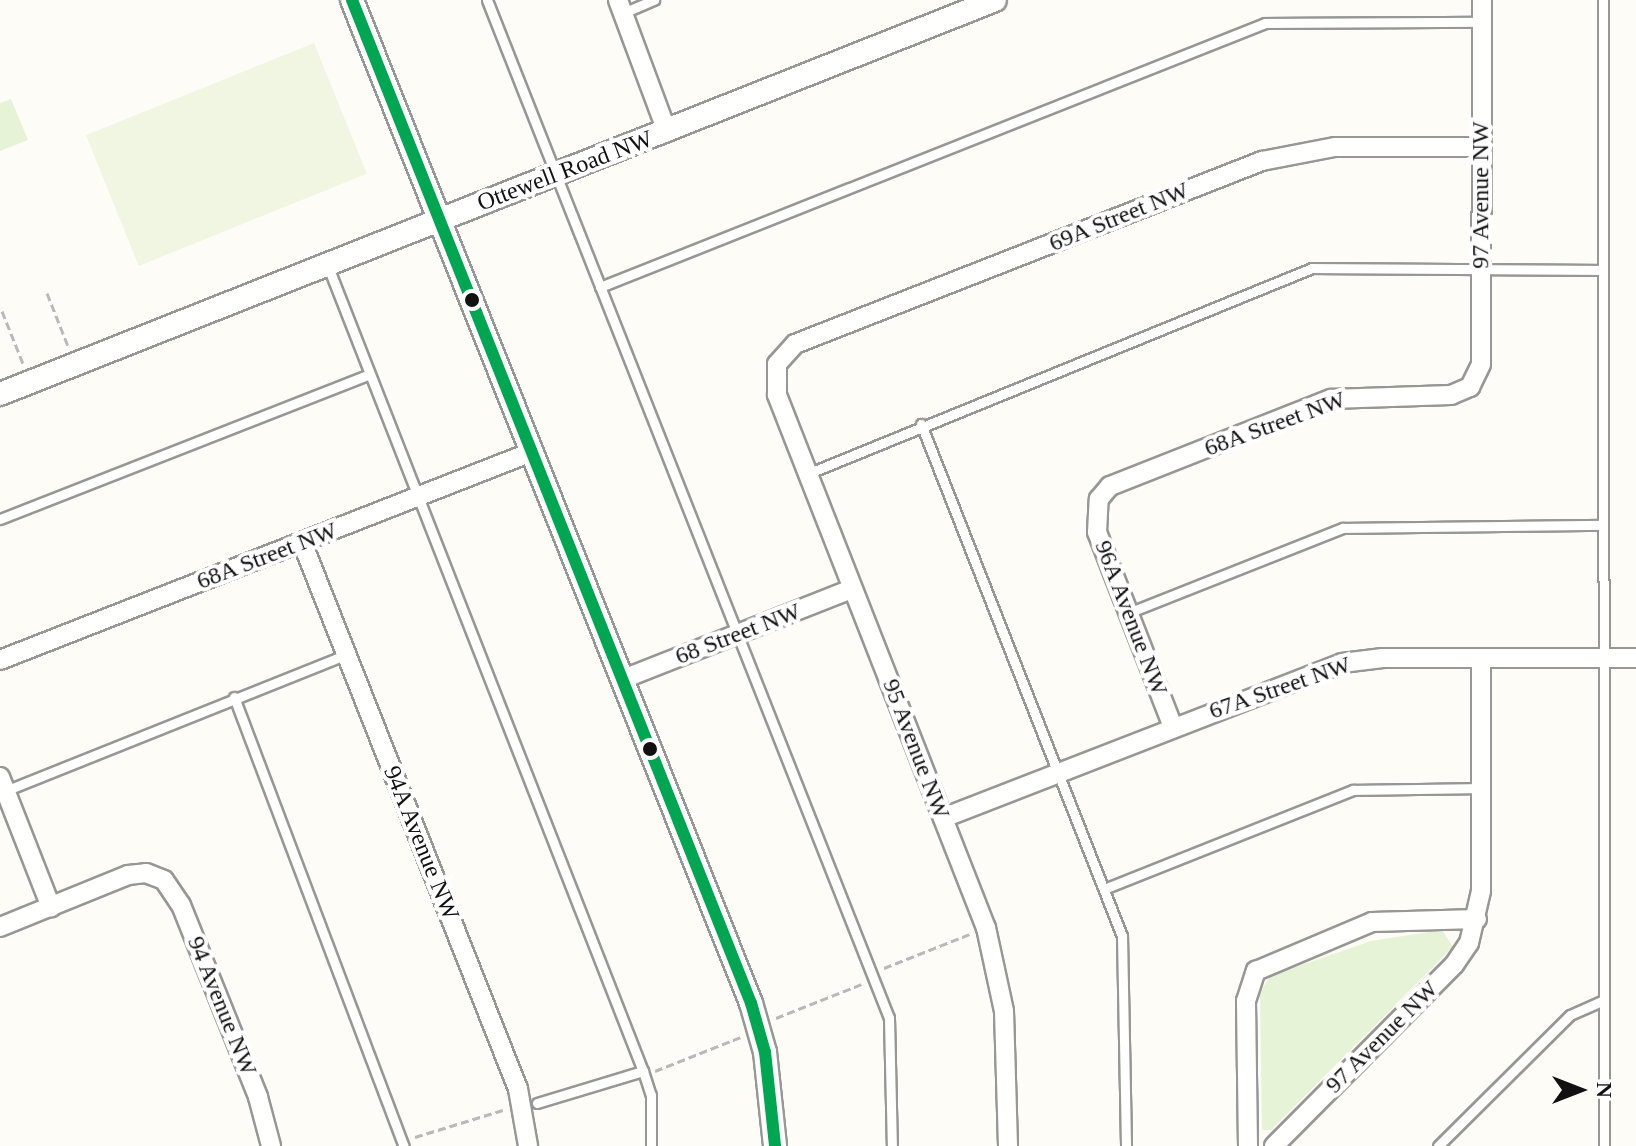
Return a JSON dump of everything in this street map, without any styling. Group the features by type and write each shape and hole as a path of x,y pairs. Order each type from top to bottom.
{"street":[{"path":"352,0 534,451 758,1026 775,1146"},
{"name":"Ottewell Road NW","path":"0,394 995,0"},
{"name":"97 Avenue NW","path":"1470,387 1481,364 1482,0"},
{"path":"620,6 667,132"},
{"name":"69A Street NW","path":"777,364 795,344 1271,158 1327,148 1482,147"},
{"name":"95 Avenue NW","path":"777,364 777,395 986,928 1000,986 1008,1146"},
{"name":"68A Street NW","path":"1096,508 1110,486 1331,399 1451,395 1470,387"},
{"name":"68A Street NW","path":"0,660 534,451"},
{"name":"96A Avenue NW","path":"1096,508 1097,532 1173,727"},
{"name":"94A Avenue NW","path":"302,542 518,1089 528,1146"},
{"name":"68 Street NW","path":"623,679 852,589"},
{"name":"67A Street NW","path":"943,818 1342,663 1383,658 1636,658"},
{"name":"97 Avenue NW","path":"1274,1146 1454,965 1477,919 1482,788 1481,658"},
{"path":"0,927 51,907 2,787"},
{"name":"94 Avenue NW","path":"51,907 128,875 157,875 171,886 258,1097 271,1146"},
{"path":"1248,1146 1246,1001 1256,971 1372,922 1477,919"}],"lane":[{"path":"487,0 889,1018 892,1146"},
{"path":"620,6 654,0"},
{"path":"1603,0 1604,1146"},
{"path":"600,287 1265,23 1482,22"},
{"path":"327,264 416,498 646,1072 651,1095 651,1146"},
{"path":"807,474 921,424 1312,268 1603,270"},
{"path":"0,519 368,375"},
{"path":"921,424 1104,889 1126,964 1126,1146"},
{"path":"1128,613 1343,528 1603,525"},
{"path":"2,787 347,654"},
{"path":"234,697 404,1143"},
{"path":"1104,889 1353,790 1482,788"},
{"path":"1438,1146 1570,1015 1602,1001"},
{"path":"537,1103 646,1072"}],"path":[{"path":"47,293 75,364"},
{"path":"2,311 30,382"},
{"path":"878,970 974,933"},
{"path":"773,1019 869,981"},
{"path":"646,1072 745,1036"},
{"path":"404,1143 511,1108"}],"green space":[{"path":"314,43 367,174 139,266 86,135"},
{"path":"11,99 28,140 0,151 0,103"},
{"path":"1442,930 1453,947 1271,1130 1262,1130 1260,993 1270,976 1371,941"}],"transit line":[{"path":"352,0 751,1003 765,1052 775,1146"}]}
